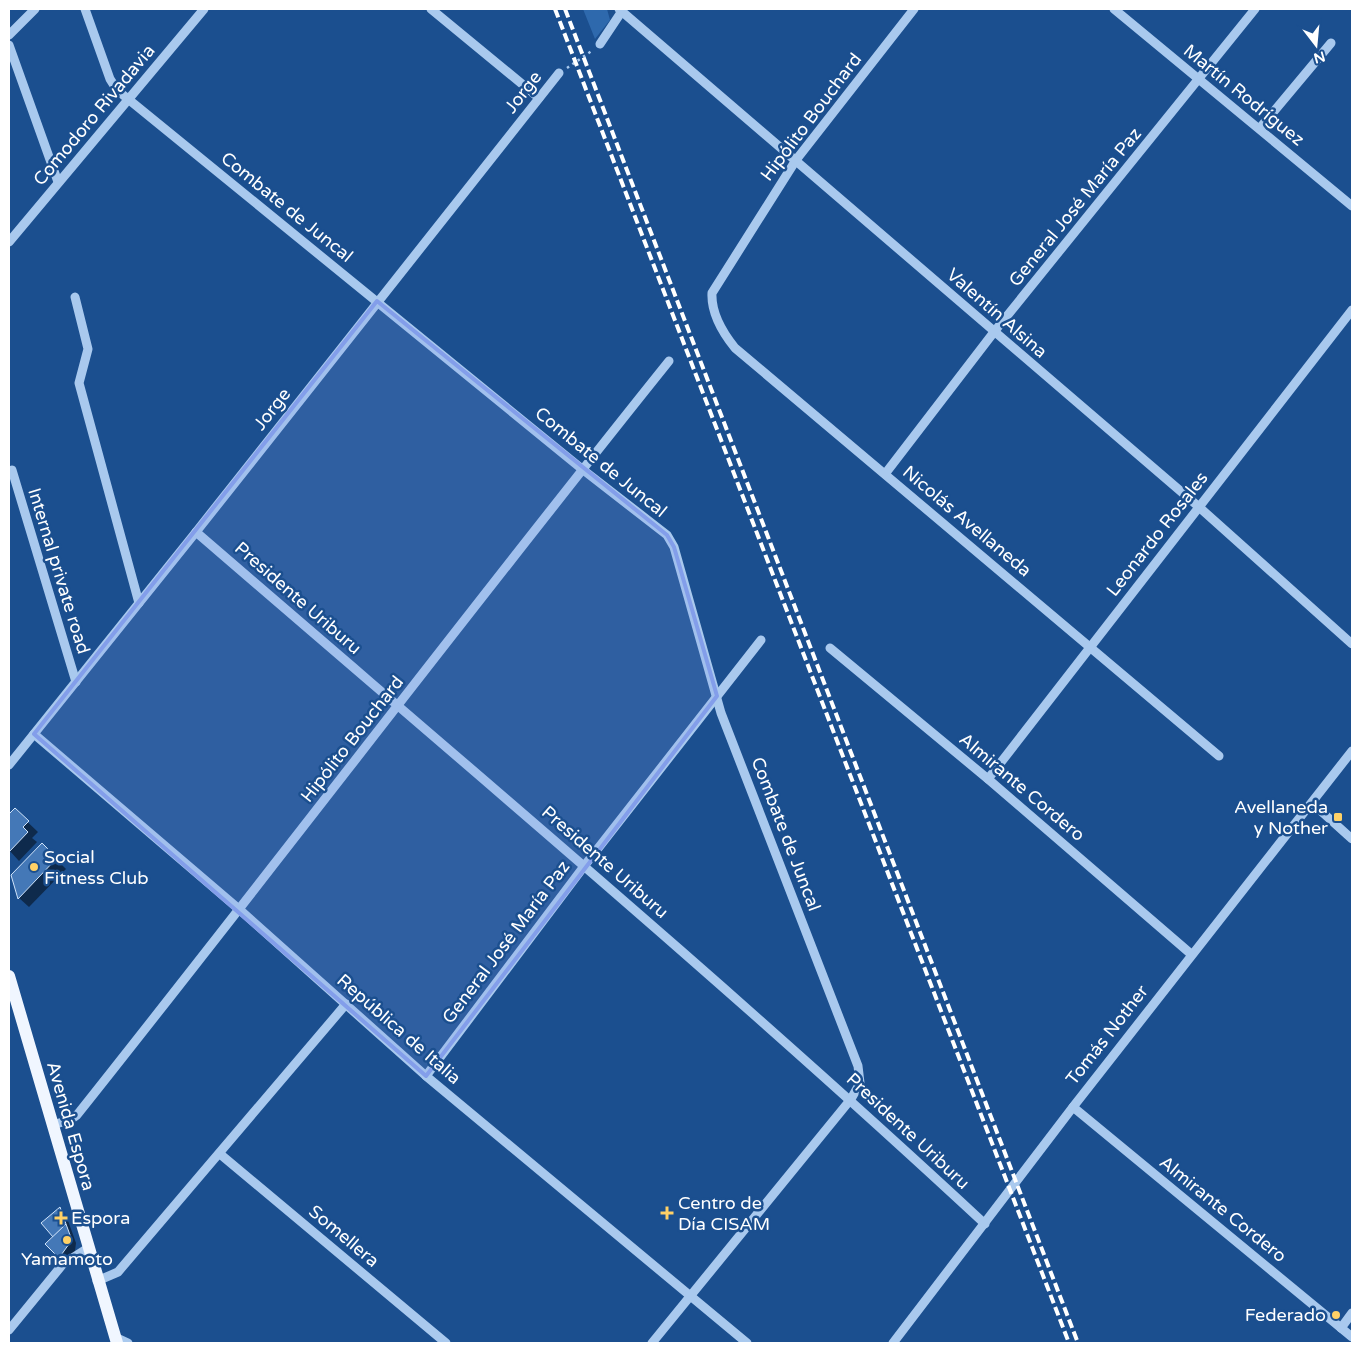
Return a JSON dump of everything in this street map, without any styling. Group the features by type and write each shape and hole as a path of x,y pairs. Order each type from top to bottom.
{"main road":[{"name":"Avenida Espora","path":"9,976 97,1281 116,1340"}],"street":[{"path":"9,35 34,9"},
{"name":"Combate de Juncal","path":"85,9 110,79 117,90 671,541 721,713 860,1074 860,1083 851,1099"},
{"name":"Comodoro Rivadavia","path":"9,242 204,9"},
{"path":"431,9 539,98"},
{"name":"Hipólito Bouchard","path":"712,300 712,293 796,160 914,9"},
{"name":"Martín Rodríguez","path":"1114,9 1352,206"},
{"name":"General José María Paz","path":"885,474 994,332 1255,9"},
{"path":"600,44 620,10"},
{"name":"Valentín Alsina","path":"620,10 1199,507 1352,644"},
{"path":"1260,128 1331,43"},
{"path":"9,45 58,182"},
{"name":"Jorge","path":"9,765 139,604 559,72"},
{"path":"75,297 88,349 79,383 139,604"},
{"name":"Nicolás Avellaneda","path":"712,300 713,310 727,338 735,348 1219,756"},
{"name":"Leonardo Rosales","path":"988,779 1352,310"},
{"name":"Hipólito Bouchard","path":"52,1125 77,1116 240,910 582,469 669,361"},
{"name":"Internal private road","path":"12,470 76,682"},
{"name":"Presidente Uriburu","path":"196,532 585,865 851,1099 986,1224"},
{"name":"General José María Paz","path":"426,1076 585,865 761,640"},
{"name":"Almirante Cordero","path":"830,648 988,779 1191,954"},
{"name":"República de Italia","path":"34,734 240,910 426,1076 747,1343"},
{"name":"Tomás Nother","path":"893,1343 1191,954 1352,751"},
{"path":"1312,803 1352,839"},
{"path":"97,1281 118,1272 346,1004"},
{"path":"652,1343 851,1099"},
{"name":"Almirante Cordero","path":"1073,1107 1352,1337"},
{"name":"Somellera","path":"220,1154 446,1343"},
{"path":"9,1330 63,1264 88,1248"},
{"path":"1341,1328 1352,1313"},
{"path":"116,1340 128,1343"}],"path":[{"path":"559,72 584,58 600,44"}],"highlighted area":[{"path":"377,301 667,535 674,547 717,696 426,1076 34,734"}],"shaded area":[{"path":"583,9 607,9 610,20 595,39"}],"building":[{"path":"15,808 29,821 23,827 28,832 9,852 9,814"},
{"name":"Social Fitness Club","path":"42,843 57,858 18,899 11,875"},
{"path":"60,1207 66,1224 53,1237 41,1223"},
{"path":"66,1224 70,1235 69,1244 59,1258 45,1244"}],"railway":[{"path":"555,9 1069,1343"},
{"path":"565,9 1078,1343"}],"place":[{"name":"Avellaneda y Nother","path":"1338,817"},
{"name":"Social Fitness Club","path":"34,867"},
{"name":"Centro de Día CISAM","path":"667,1213"},
{"name":"Espora","path":"61,1218"},
{"name":"Yamamoto","path":"67,1240"},
{"name":"Federado","path":"1336,1315"}]}
